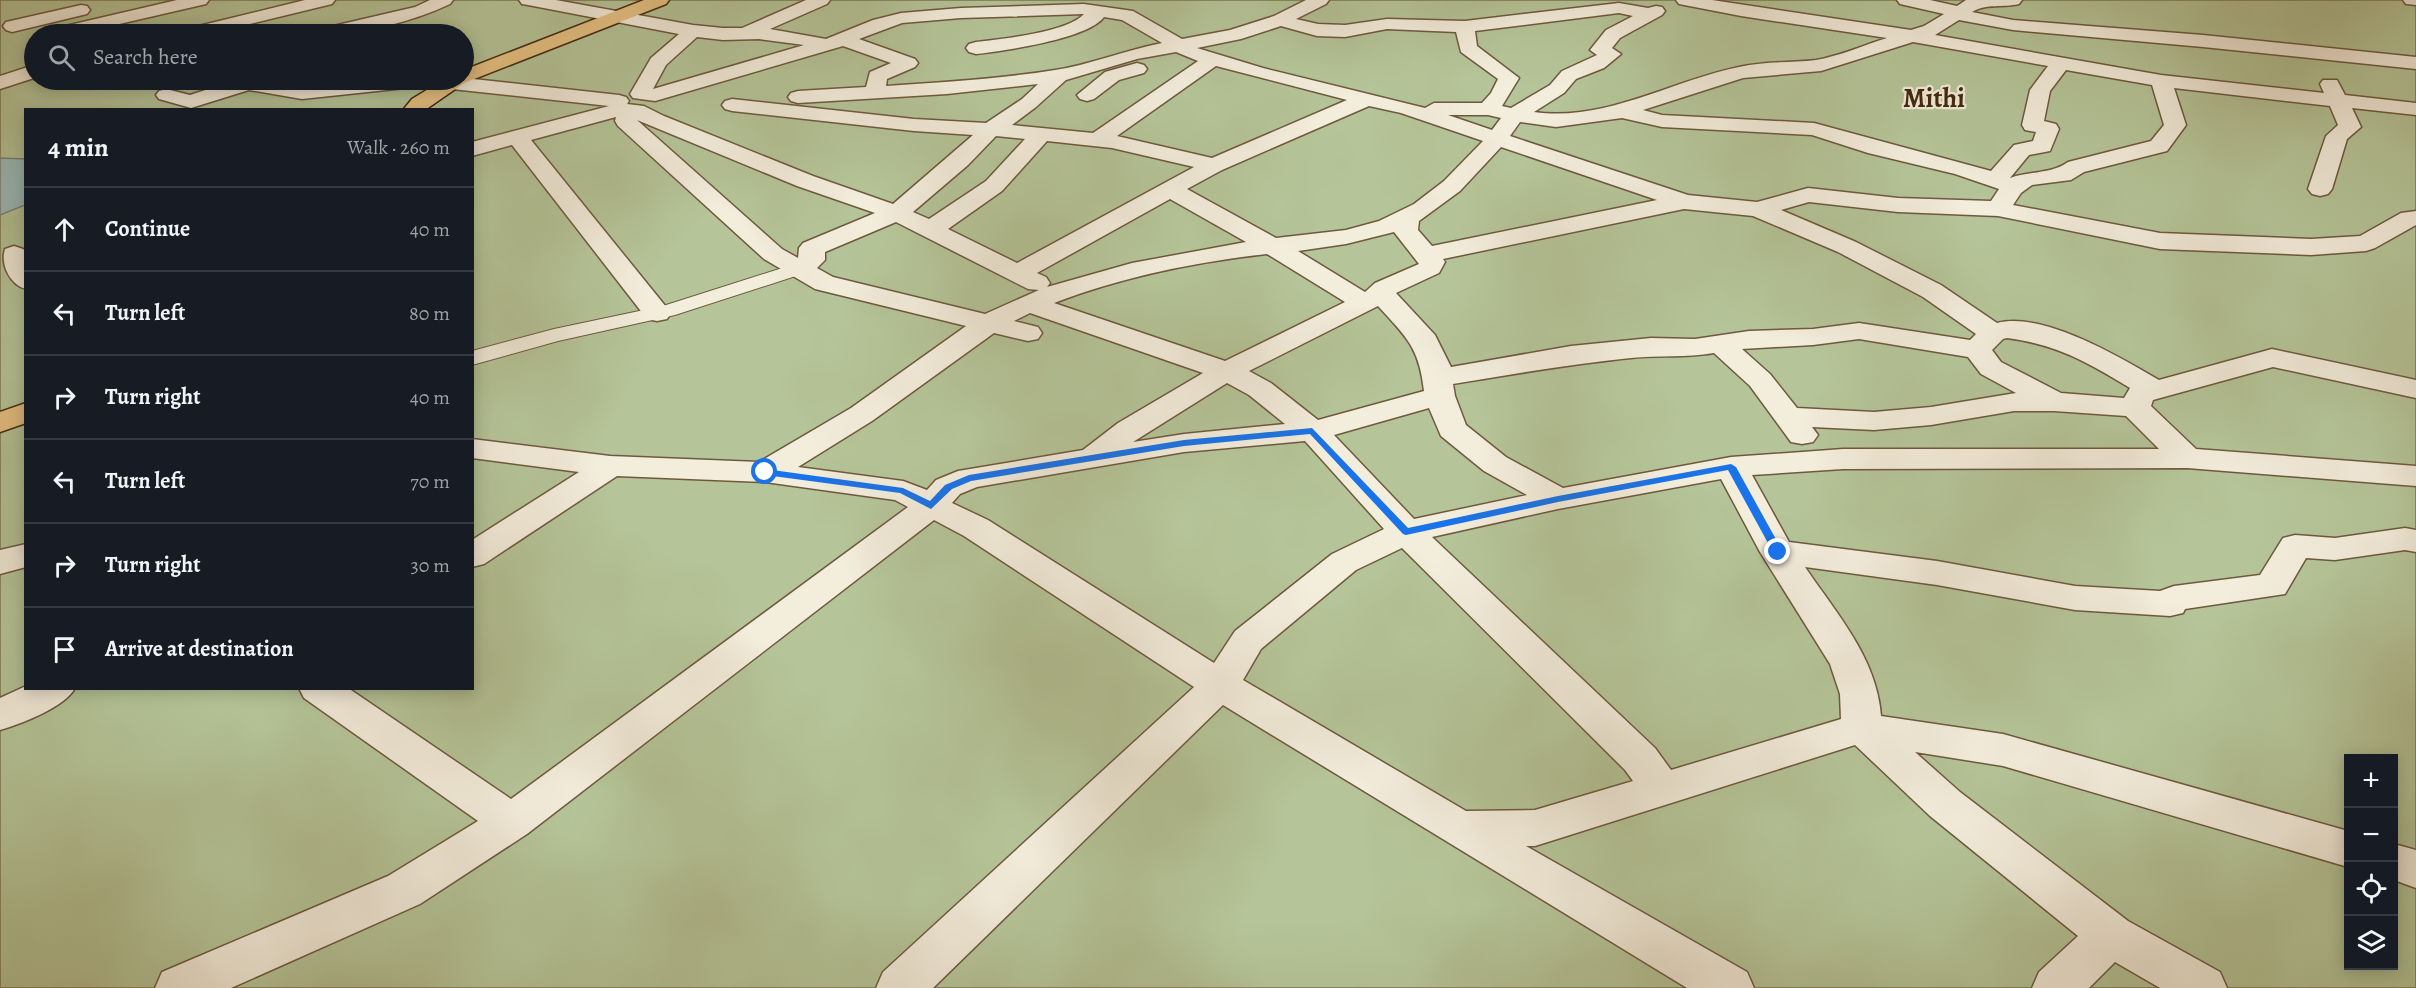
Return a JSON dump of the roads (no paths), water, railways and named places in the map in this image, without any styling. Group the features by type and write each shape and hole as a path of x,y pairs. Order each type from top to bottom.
{"main road":[{"path":"474,72 660,0"},
{"path":"416,108 441,90"},
{"path":"0,423 24,413"}],"street":[{"path":"25,24 125,0"},
{"path":"98,24 200,0"},
{"path":"229,24 326,0"},
{"path":"406,0 415,4 423,20"},
{"path":"394,24 423,20 444,0"},
{"path":"528,0 693,31 836,41 872,48 908,63 877,76 875,92"},
{"path":"747,33 821,0"},
{"path":"1087,95 1112,76 1185,49 1280,20 1320,0"},
{"path":"765,472 879,402 989,324 1033,301 1107,276 1156,264 1364,232 1407,218 1448,190 1497,139 1514,115 1557,89 1569,75 1597,64 1611,54 1600,50 1613,34 1676,0"},
{"path":"1685,0 1741,12 1911,36 2061,63 2131,62"},
{"path":"1906,0 2013,25 2113,32 2416,63"},
{"path":"1408,109 1488,109 1556,121 1741,72 1821,65 1931,30 1977,2 2017,2"},
{"path":"474,149 637,103 836,41 901,18 966,6 1084,9 1105,12"},
{"path":"1280,20 1317,30 1345,31 1387,24 1464,27 1523,7 1619,8 1650,14"},
{"path":"936,34 1042,8"},
{"path":"1042,8 1041,18 1049,35"},
{"path":"976,48 1029,42 1073,27 1105,12 1127,8 1185,49 1213,59 1408,109 1685,202 1758,209 1848,247 1932,291 1985,341 1991,368 2054,402"},
{"path":"2053,11 2063,14 2067,24 2076,30"},
{"path":"4,29 24,24"},
{"path":"1464,27 1468,48 1509,78 1500,96 1488,109"},
{"path":"4,29 18,40 24,39"},
{"path":"693,31 657,62 627,121 773,254 799,269 824,283 989,324"},
{"path":"2113,32 2131,62 2161,81 2416,109"},
{"path":"872,48 905,40"},
{"path":"474,81 637,103 716,103 946,88 1059,76 1098,62 1185,49"},
{"path":"2318,52 2336,100 2350,127 2337,136 2320,189"},
{"path":"1097,140 1213,59"},
{"path":"1998,209 2006,184 2022,150 2042,146 2048,129 2033,125 2040,90 2061,63"},
{"path":"0,84 24,75"},
{"path":"474,357 554,335 657,313 799,269 812,260 812,248 897,213 960,160 990,130 1029,103 1059,76"},
{"path":"1619,104 1662,121 1814,129 1876,148 1963,169 2006,184 2068,175 2076,166 2159,146 2175,125 2161,81"},
{"path":"1562,82 1583,89"},
{"path":"166,95 191,102 221,90"},
{"path":"280,90 302,93 330,90"},
{"path":"202,98 229,108"},
{"path":"1033,301 1169,189 1214,165 1366,99"},
{"path":"637,103 656,121 795,177 897,213 930,230 1033,301 1226,370 1260,389 1312,431 1406,532 1640,759 1661,789"},
{"path":"716,103 915,125 1097,140 1214,165"},
{"path":"930,230 994,186 1042,134"},
{"path":"518,138 657,313"},
{"path":"1169,189 1373,298 1425,341 1436,365 1439,387 1452,429 1494,464 1558,499"},
{"path":"1758,209 1808,195 1898,205 1998,209 2160,241 2311,247 2366,243 2410,218 2416,218"},
{"path":"1426,255 1685,202"},
{"path":"1092,458 1125,432 1226,370 1430,268 1432,262 1405,231 1407,218"},
{"path":"13,252 14,266 24,278"},
{"path":"179,988 404,890 512,822 931,506 948,487 969,478 1184,443 1312,431 1439,387 1570,355 1651,347 1695,348 1749,339 1813,337 1859,331 1985,341 2006,329 2040,333 2090,351 2144,399 2187,458"},
{"path":"1720,344 1760,380 1822,460"},
{"path":"1789,417 1874,421 1931,416 2014,402 2144,399 2272,358 2416,389"},
{"path":"474,448 610,466 765,472 903,491 976,528 1220,685 1730,988"},
{"path":"900,988 1220,685 1248,640 1344,562 1406,532 1558,499 1731,467 1822,460 2187,458 2416,476"},
{"path":"474,555 610,466"},
{"path":"1731,467 1778,552 1849,662 1860,694 1862,728 1945,804 2111,935 2204,988"},
{"path":"1778,552 1936,573 2075,598 2170,604 2175,598 2272,586 2295,546 2335,549 2405,539 2416,541"},
{"path":"0,562 24,556"},
{"path":"0,715 52,690"},
{"path":"321,690 512,822"},
{"path":"1460,829 1535,828 1862,728 2003,750 2344,848"},
{"path":"2398,863 2416,869"},
{"path":"2056,988 2111,935"}],"water":[{"path":"0,158 24,159 24,205 0,215"}],"district":[{"name":"Mithi","path":"1934,98"}]}
